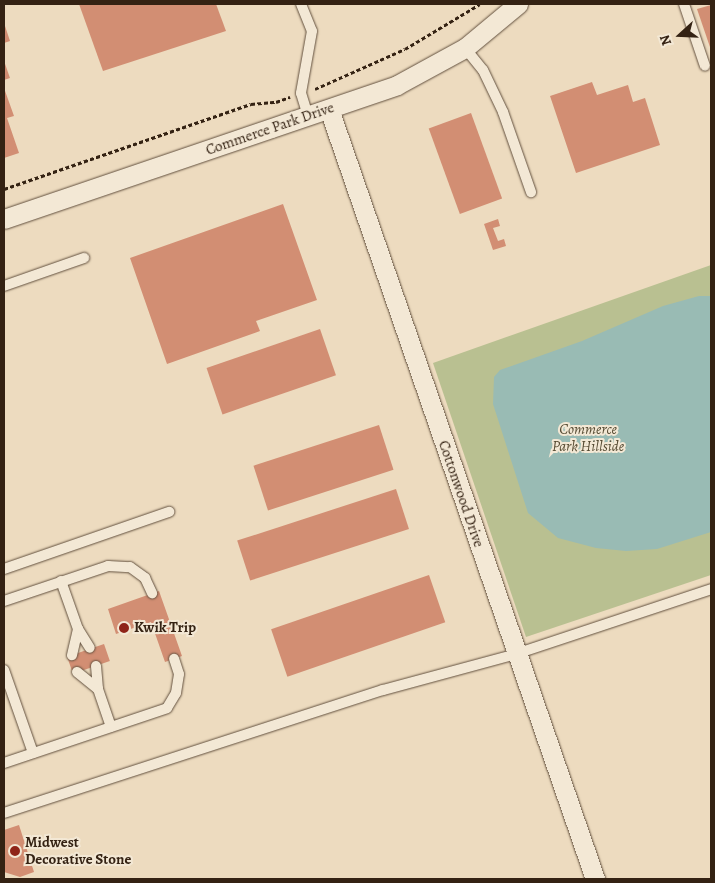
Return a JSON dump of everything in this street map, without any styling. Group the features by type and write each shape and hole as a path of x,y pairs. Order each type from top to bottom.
{"street":[{"name":"Commerce Park Drive","path":"4,219 397,85 465,48 518,4"},
{"name":"Cottonwood Drive","path":"329,109 595,879"}],"lane":[{"path":"301,4 312,31 302,93 308,116"},
{"path":"684,4 705,66"},
{"path":"465,48 483,70 504,112 531,192"},
{"path":"4,286 84,258"},
{"path":"4,569 169,512"},
{"path":"4,601 108,566 130,567 145,578 152,593"},
{"path":"61,581 78,629 90,648"},
{"path":"4,813 365,696 516,654 711,589"},
{"path":"72,655 78,629"},
{"path":"4,764 167,708 176,693 178,674 174,658"},
{"path":"96,666 98,689 111,728"},
{"path":"77,672 98,689"},
{"path":"5,675 33,753"}],"path":[{"path":"4,190 251,104 276,102 302,93 405,49 480,4"}],"green space":[{"name":"Commerce Park Hillside","path":"711,265 711,575 526,637 433,363"}],"water":[{"name":"Commerce Park Hillside","path":"699,296 711,296 711,532 657,549 626,551 596,548 558,538 528,513 493,404 494,377 500,370 582,341 663,306"}],"building":[{"path":"79,4 216,4 226,31 103,71"},
{"path":"711,5 711,50 697,9"},
{"path":"4,23 10,41 4,43"},
{"path":"4,61 10,78 4,80"},
{"path":"592,82 597,95 628,85 633,102 645,98 660,145 576,173 550,96"},
{"path":"4,88 14,116 7,118 19,153 4,158"},
{"path":"471,113 502,199 460,214 429,128"},
{"path":"283,204 317,300 256,321 260,331 167,364 130,258"},
{"path":"498,219 500,226 493,228 498,241 504,239 506,246 493,250 484,224"},
{"path":"320,329 336,375 222,414 207,368"},
{"path":"379,425 394,470 268,510 253,466"},
{"path":"396,489 409,529 250,581 237,541"},
{"path":"429,575 445,622 287,677 271,629"},
{"name":"Kwik Trip","path":"159,591 182,656 165,662 151,622 116,634 108,609"},
{"name":"Kwik Trip","path":"104,644 110,661 73,674 67,657"},
{"name":"Midwest Decorative Stone","path":"19,825 34,872 20,877 4,872 4,830"}],"place":[{"name":"Kwik Trip","path":"124,628"},
{"name":"Midwest Decorative Stone","path":"15,851"}]}
